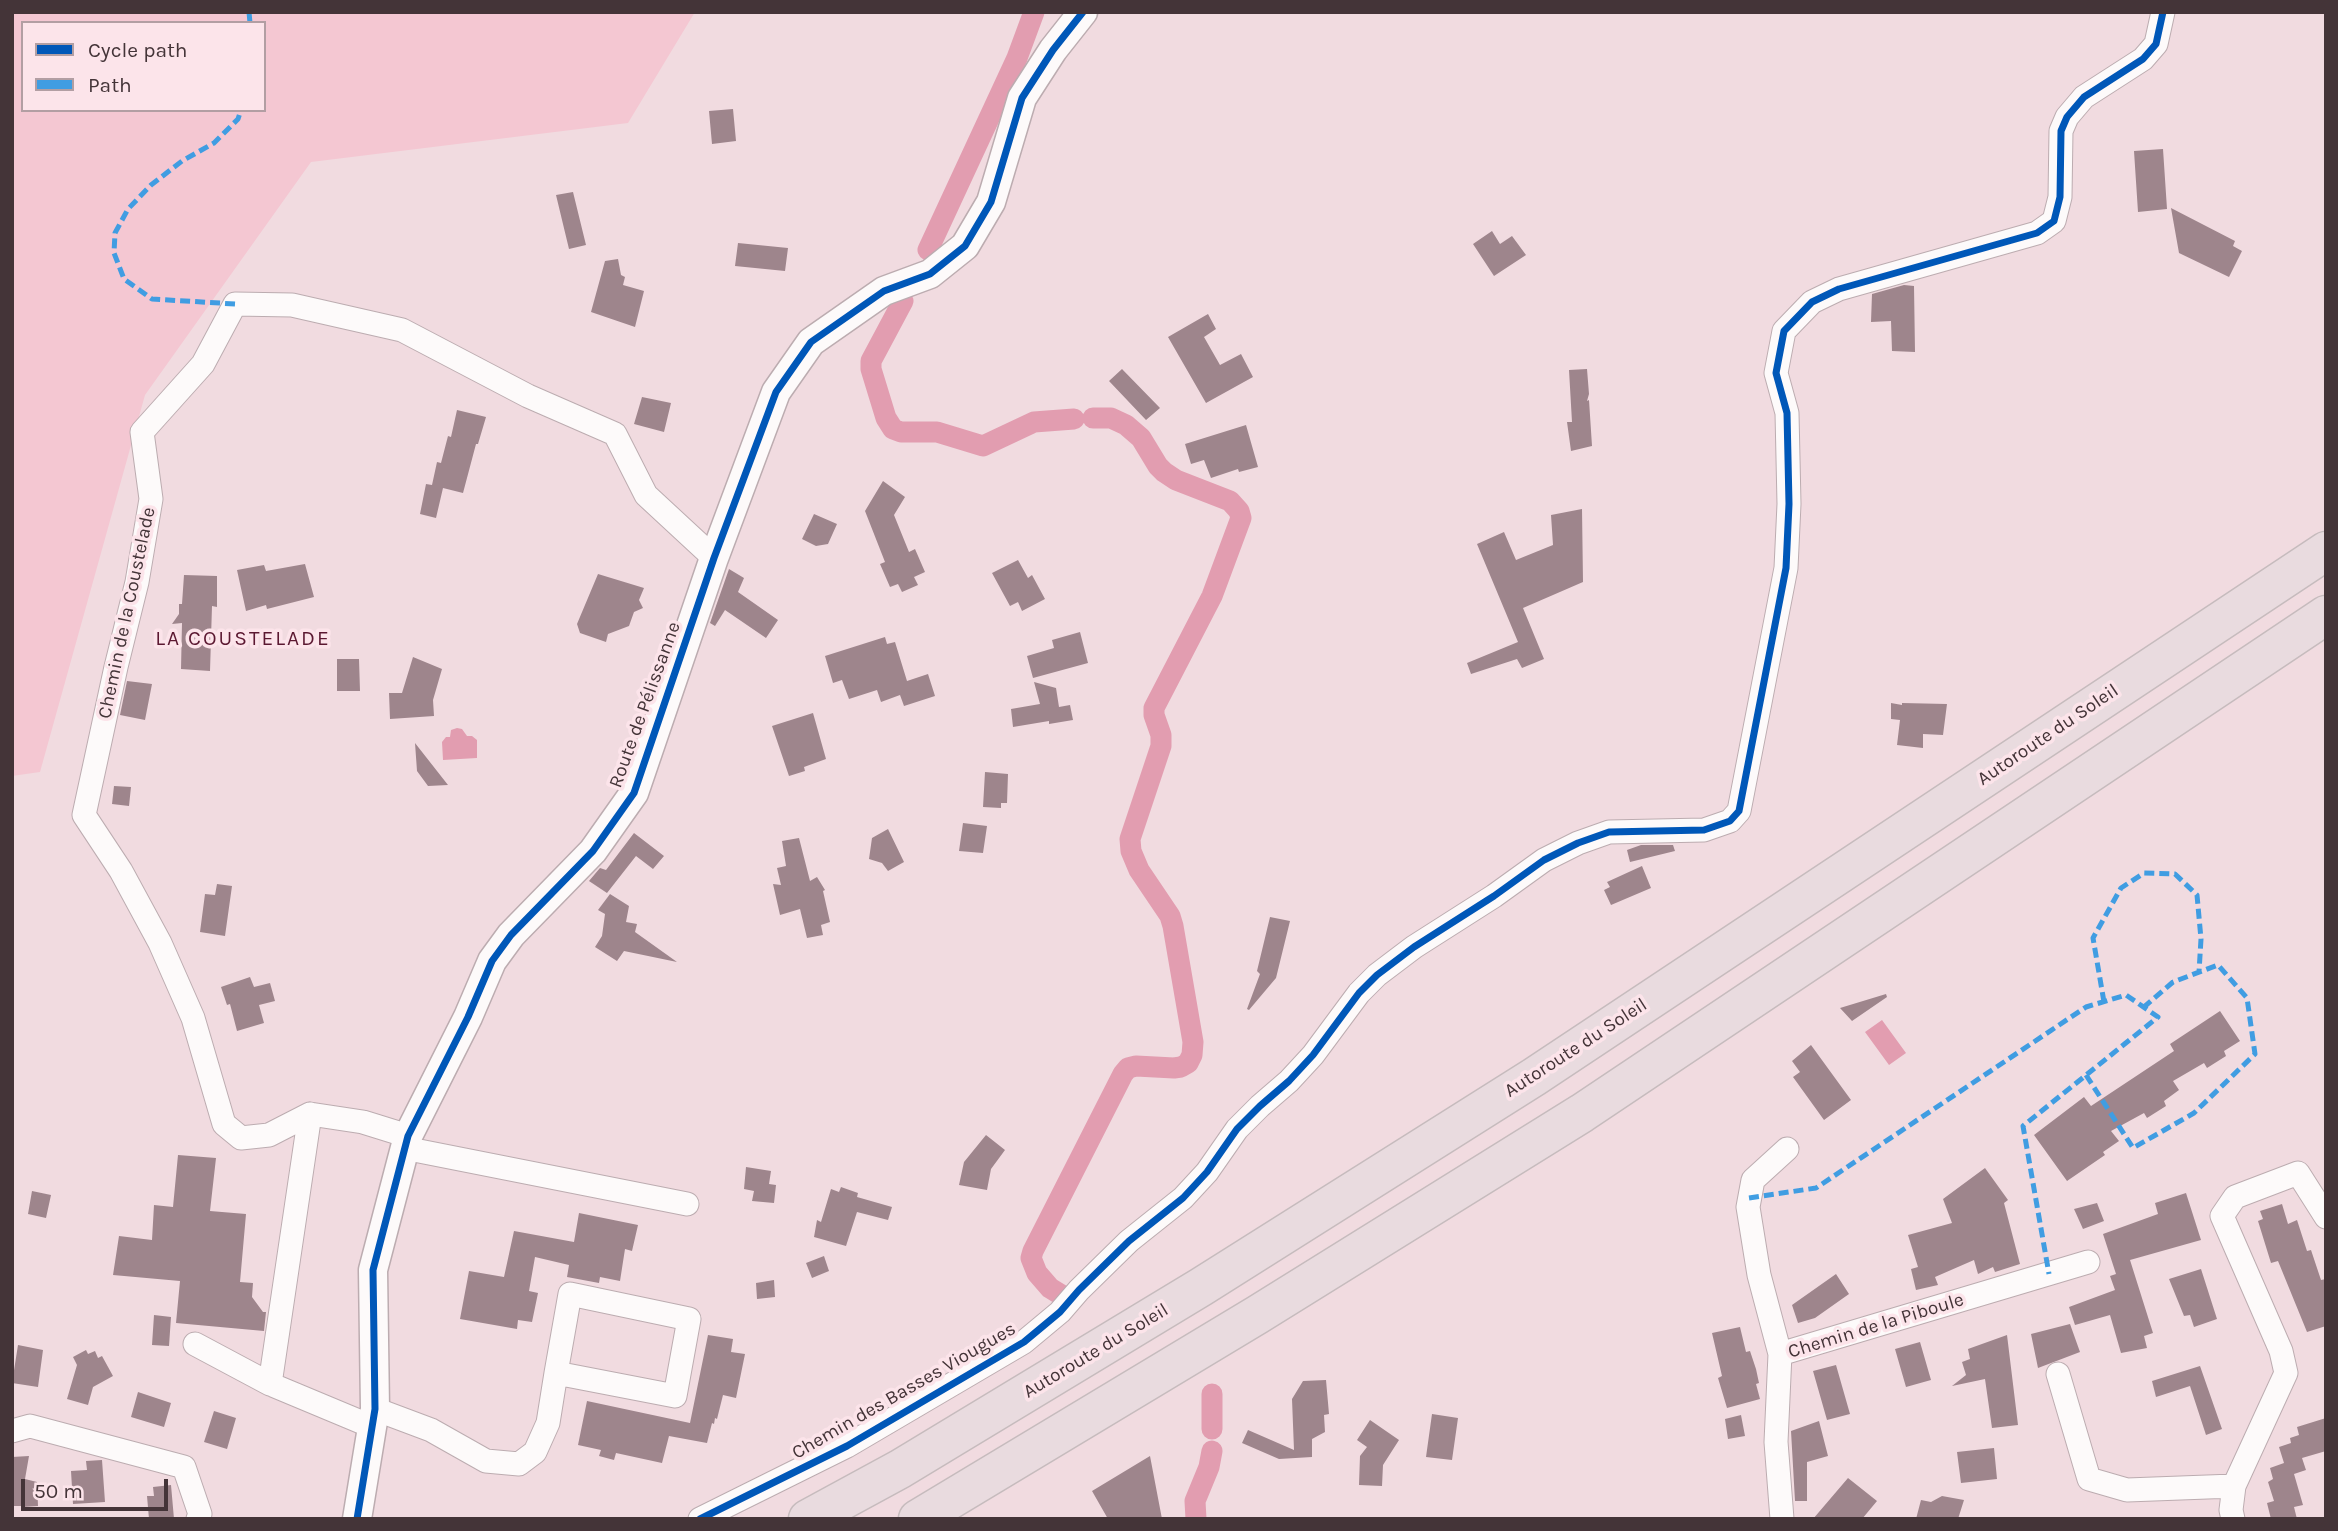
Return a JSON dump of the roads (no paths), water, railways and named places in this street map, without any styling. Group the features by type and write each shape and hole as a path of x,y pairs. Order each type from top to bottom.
{"highway":[{"name":"Autoroute du Soleil","path":"808,1519 900,1469 1201,1287 1534,1077 2326,551"},
{"path":"918,1519 1257,1315 1582,1113 2326,614"}],"street":[{"name":"Route de Pélissanne","path":"357,1519 374,1418 373,1270 406,1142 468,1017 492,961 511,935 593,851 634,793 714,558 776,392 811,342 884,292 930,274 965,246 991,202 1022,98 1053,50 1083,12"},
{"name":"Chemin des Basses Viougues","path":"700,1519 847,1446 1024,1342 1060,1312 1129,1241 1183,1198 1207,1172 1237,1129 1314,1055 1359,993 1377,975 1415,947 1544,860 1578,843 1609,832 1704,830 1730,821 1739,811 1786,568 1789,504 1787,413 1776,373 1784,331 1812,302 1839,289 2037,233 2054,220 2060,197 2061,131 2067,117 2084,97 2143,59 2156,44 2163,12"},
{"name":"Chemin de la Coustelade","path":"310,1114 270,1135 241,1138 224,1124 193,1018 160,943 121,871 84,815 137,582 151,499 142,432 204,364 234,304 292,305 402,330 528,396 615,435 646,495 714,558"},
{"path":"271,1384 310,1114 363,1122 406,1142 687,1204"},
{"path":"1780,1354 1759,1275 1748,1208 1753,1180 1787,1149"},
{"path":"2234,1519 2231,1510 2234,1486 2286,1373 2281,1351 2222,1216 2235,1197 2298,1173 2326,1217"},
{"name":"Chemin de la Piboule","path":"1782,1519 1776,1442 1780,1354 2088,1262"},
{"path":"195,1344 271,1384 374,1418 431,1430 486,1461 519,1464 536,1451 548,1423 556,1373 569,1294 689,1319 675,1396 556,1373"},
{"path":"2058,1374 2089,1479 2127,1490 2234,1486"},
{"path":"12,1431 30,1426 184,1467 200,1514 198,1519"}],"waterway":[{"path":"928,250 1017,58 1034,12"},
{"path":"903,301 871,361 886,418 893,429 901,432 937,432 983,446 1034,422 1074,419"},
{"path":"1063,1296 1050,1288 1037,1273 1031,1258 1123,1074 1128,1068 1136,1066 1181,1067 1188,1063 1192,1055 1193,1042 1173,926 1170,916 1139,870 1131,851 1130,839 1161,746 1154,708 1212,596 1241,518 1239,511 1230,501 1176,480 1164,472 1141,438 1126,425 1111,418 1093,418"},
{"path":"1212,1394 1212,1429"},
{"path":"1196,1519 1195,1501 1209,1467 1212,1451"}],"district":[{"name":"LA COUSTELADE","path":"243,639"}]}
